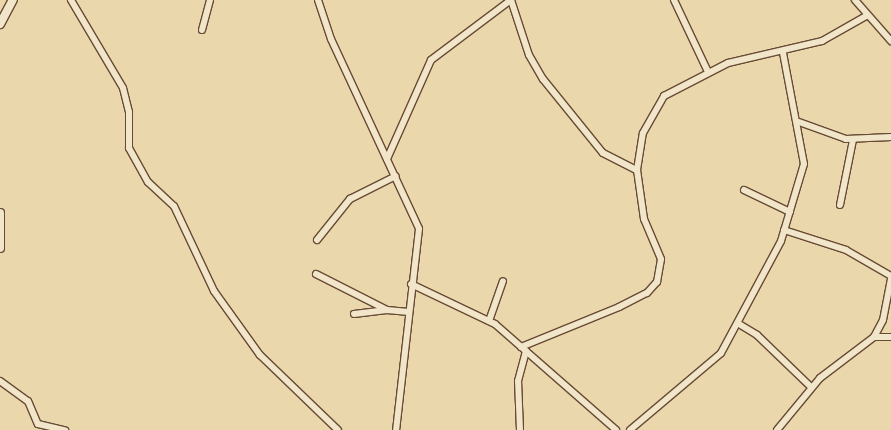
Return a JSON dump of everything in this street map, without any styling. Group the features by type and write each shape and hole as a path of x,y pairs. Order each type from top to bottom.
{"street":[{"path":"0,24 13,0"},
{"path":"71,0 123,88 129,112 129,148 148,182 174,206 214,291 260,355 338,430"},
{"path":"202,30 210,0"},
{"path":"318,0 331,39 419,229 411,284 396,430"},
{"path":"387,159 431,60 511,0 529,55 542,79 603,153 637,170"},
{"path":"674,0 708,72"},
{"path":"855,0 866,16 891,41"},
{"path":"524,349 647,293 657,282 661,259 639,202 637,170 643,133 655,105 708,72 822,41 866,16"},
{"path":"630,430 706,370 739,324 784,230 804,164 799,122 783,53"},
{"path":"799,122 853,140 891,137"},
{"path":"840,205 853,140"},
{"path":"317,240 350,199 396,176"},
{"path":"744,190 790,212"},
{"path":"0,213 0,248"},
{"path":"777,430 810,386 874,337 886,309 891,277 846,250 784,230"},
{"path":"316,274 387,310"},
{"path":"489,321 503,281"},
{"path":"411,284 489,321 524,349 616,430"},
{"path":"354,314 387,310 409,312"},
{"path":"739,324 764,340 810,386"},
{"path":"874,337 891,337"},
{"path":"520,430 518,380 524,349"},
{"path":"0,381 28,401 38,424 65,430"}]}
